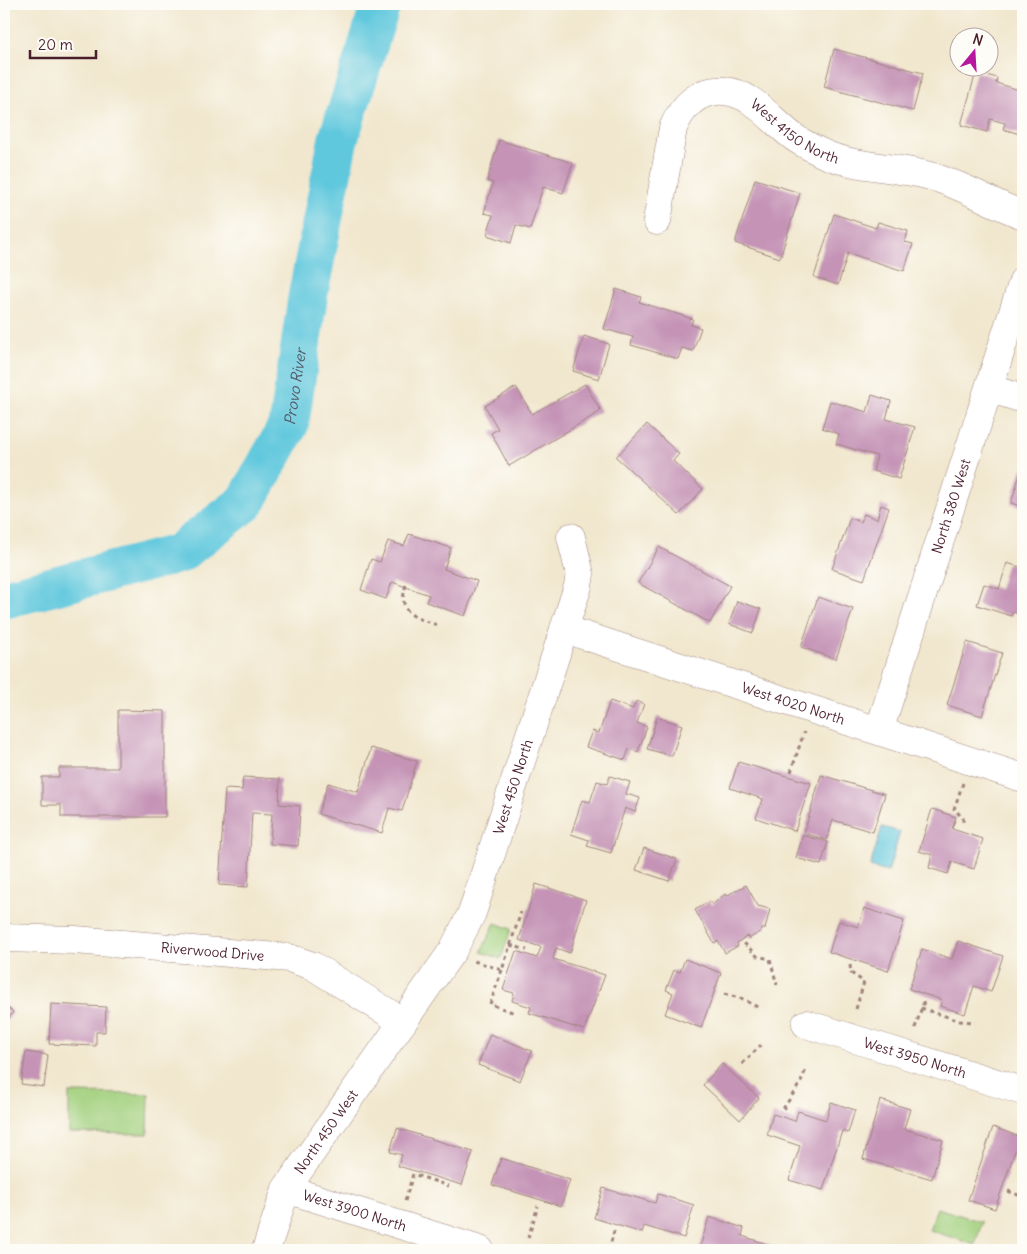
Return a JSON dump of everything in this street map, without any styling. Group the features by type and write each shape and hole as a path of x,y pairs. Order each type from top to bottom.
{"street":[{"name":"West 4150 North","path":"657,221 673,128 680,114 698,97 722,91 732,92 751,101 798,140 824,154 874,166 922,174 950,183 1023,215"},
{"name":"North 380 West","path":"879,731 991,388 1023,281"},
{"path":"991,388 1023,399"},
{"name":"West 450 North","path":"403,1022 453,950 472,913 578,586 580,574 570,537"},
{"name":"West 4020 North","path":"564,629 1023,778"},
{"name":"Riverwood Drive","path":"4,938 84,941 289,958 313,966 403,1022"},
{"name":"North 450 West","path":"266,1250 286,1189 403,1022"},
{"name":"West 3950 North","path":"806,1024 1023,1091"},
{"name":"West 3900 North","path":"286,1189 480,1250"}],"path":[{"path":"406,585 402,598 411,615 440,626"},
{"path":"791,772 804,731"},
{"path":"963,782 954,809 963,818 963,823"},
{"path":"515,1013 490,1004 521,912"},
{"path":"744,943 757,956 770,959 777,985"},
{"path":"510,945 527,950"},
{"path":"471,960 502,970"},
{"path":"850,964 851,973 864,982 856,1009"},
{"path":"724,994 743,999 759,1008"},
{"path":"915,1028 925,998"},
{"path":"921,1008 960,1021 975,1022"},
{"path":"742,1064 761,1045"},
{"path":"783,1110 801,1082 806,1069"},
{"path":"404,1202 413,1174 449,1186"},
{"path":"1008,1192 1023,1197"},
{"path":"528,1238 538,1206"},
{"path":"609,1250 615,1227"}],"green space":[{"path":"495,923 511,929 501,959 481,952"},
{"path":"69,1093 149,1094 148,1134 69,1133"},
{"path":"937,1208 982,1222 975,1245 929,1230"}],"water":[{"path":"882,827 900,832 888,872 870,867"}],"building":[{"path":"834,49 923,73 913,111 824,87"},
{"path":"974,78 997,78 996,83 1023,91 1023,135 1003,129 1005,123 990,119 987,132 961,125"},
{"path":"499,140 573,163 563,193 543,187 530,229 516,225 511,243 487,235 493,215 484,213 493,183 487,181"},
{"path":"755,179 800,193 780,258 735,243"},
{"path":"834,214 876,228 878,222 908,231 905,242 913,244 904,271 848,253 838,285 814,277"},
{"path":"616,289 641,297 639,302 693,319 691,325 701,328 693,351 682,348 678,359 631,345 633,337 604,329"},
{"path":"584,336 609,344 599,379 573,371"},
{"path":"585,384 601,411 509,466 491,433 498,429 485,406 516,387 532,414"},
{"path":"872,395 891,401 886,419 915,427 899,479 873,471 877,456 836,444 839,434 822,428 830,401 867,412"},
{"path":"647,424 679,454 673,461 703,489 679,515 616,457"},
{"path":"1023,465 1023,507 1011,503"},
{"path":"881,505 889,508 864,580 832,569 850,518 861,522 864,514 877,519"},
{"path":"409,534 451,548 444,569 477,581 465,616 426,602 429,595 392,582 386,599 361,590 371,559 380,562 388,541 404,546"},
{"path":"659,547 730,586 710,623 638,583"},
{"path":"1007,563 1023,568 1023,615 1013,612 1011,616 977,605 984,584 999,589"},
{"path":"818,597 853,609 836,659 801,647"},
{"path":"737,601 761,609 753,633 729,624"},
{"path":"967,642 1002,653 982,716 947,705"},
{"path":"610,701 633,709 636,701 644,704 637,723 647,727 638,752 629,749 625,760 586,747 592,731 599,733"},
{"path":"118,710 165,711 165,817 61,817 61,805 42,805 42,777 59,777 59,768 118,768"},
{"path":"657,717 682,725 672,756 647,749"},
{"path":"371,748 417,761 402,811 389,808 382,833 318,814 328,783 358,792"},
{"path":"738,762 811,783 795,831 756,818 763,799 730,788"},
{"path":"821,775 885,794 873,832 833,820 827,840 804,833"},
{"path":"610,776 630,782 626,794 640,798 635,812 625,808 611,853 587,846 589,840 571,834 582,800 590,802 597,781 607,784"},
{"path":"243,777 280,779 279,804 300,806 298,846 270,844 272,814 252,813 248,887 219,885 225,789 242,790"},
{"path":"932,809 956,817 952,829 983,839 974,869 952,862 948,874 929,868 932,855 919,851"},
{"path":"803,835 828,842 821,865 796,858"},
{"path":"644,848 677,859 669,881 636,870"},
{"path":"536,884 586,900 570,953 556,948 553,959 605,975 584,1030 529,1013 531,1007 512,1001 514,993 503,990 516,951 537,958 541,947 519,940"},
{"path":"746,885 758,906 770,909 765,929 761,929 761,931 749,939 747,936 737,943 738,946 725,953 718,941 714,943 695,910 710,901 712,905 725,894 726,896"},
{"path":"864,908 904,921 888,971 829,952 839,921 858,927"},
{"path":"958,941 1003,956 991,992 974,986 965,1014 940,1006 942,1000 909,989 922,949 952,959"},
{"path":"685,959 721,973 701,1028 665,1014 673,993 666,990 674,970 680,972"},
{"path":"51,1004 106,1007 105,1032 96,1032 96,1046 49,1044"},
{"path":"4,1005 13,1012 4,1025"},
{"path":"490,1034 532,1051 520,1081 478,1065"},
{"path":"26,1052 48,1055 44,1087 21,1084"},
{"path":"722,1064 759,1098 740,1120 703,1085"},
{"path":"880,1100 910,1109 904,1129 943,1140 932,1179 863,1159"},
{"path":"831,1102 855,1110 848,1133 842,1131 823,1190 789,1180 800,1146 767,1135 773,1114 795,1121 798,1111 826,1120"},
{"path":"993,1127 1020,1137 995,1209 968,1200"},
{"path":"397,1128 473,1152 462,1185 398,1166 402,1155 390,1152"},
{"path":"501,1158 570,1180 561,1206 492,1185"},
{"path":"603,1188 655,1203 658,1194 694,1205 684,1238 644,1226 642,1233 594,1218"},
{"path":"709,1217 744,1228 742,1236 770,1245 768,1250 699,1250"}],"waterway":[{"name":"Provo River","path":"4,599 178,554 246,502 289,424 308,295 338,140 381,4"}]}
